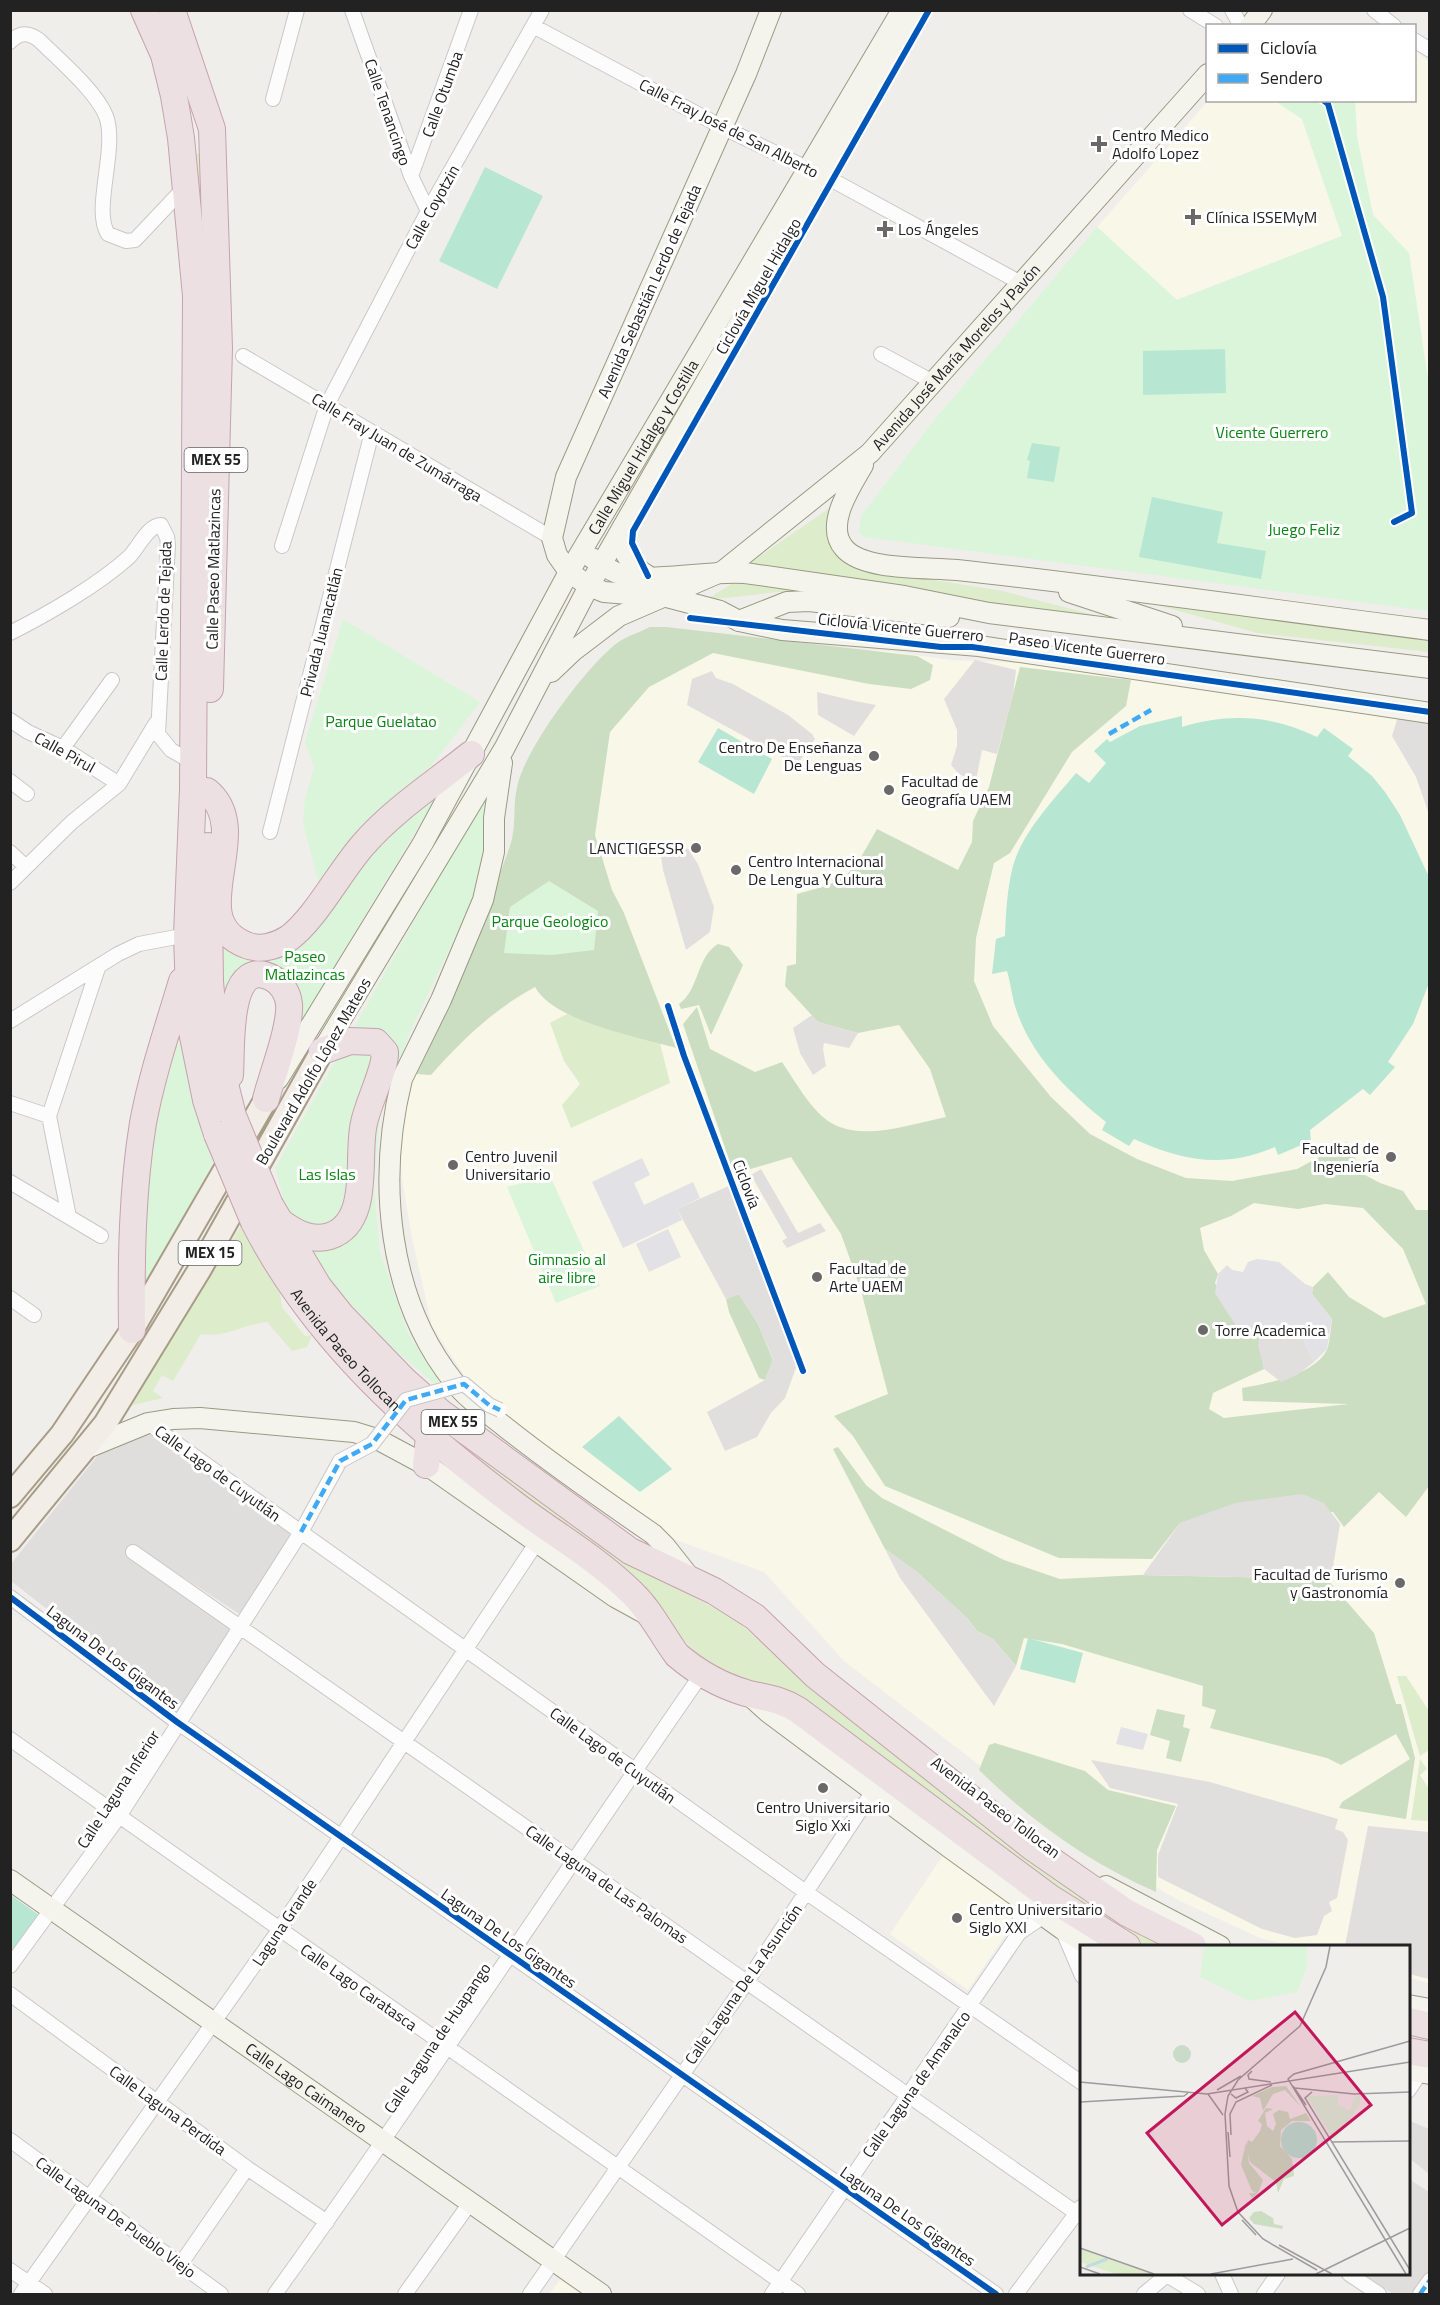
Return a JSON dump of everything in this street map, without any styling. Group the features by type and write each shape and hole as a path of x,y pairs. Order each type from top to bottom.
{"highway":[{"name":"Calle Paseo Matlazincas","path":"144,10 164,55 174,96 196,296 188,963"},
{"name":"Calle Paseo Matlazincas","path":"172,10 212,129 219,348 207,791 218,803 225,819 226,836 215,860"},
{"path":"215,860 217,909 221,924 231,936 244,944 260,947 275,945 298,930 363,844 471,754"},
{"name":"MEX 55","path":"215,860 210,981 215,1044 226,1115"},
{"path":"132,1329 137,1172 144,1123 154,1074 188,963"},
{"name":"Avenida Paseo Tollocan","path":"188,963 192,1031 206,1100 226,1115 267,1216 275,1263 344,1353 429,1437 619,1581 652,1617 677,1655 701,1675 747,1693 775,1698 798,1710 1050,1897 1123,1945"},
{"path":"226,1115 235,999 246,981 261,975 272,978 281,986 289,1006 266,1099"},
{"path":"267,1216 307,1237 324,1238 343,1229 357,1205 361,1136 372,1090 382,1071 385,1052 376,1042 361,1039 322,1051"},
{"name":"Avenida Paseo Tollocan","path":"267,1216 342,1316 396,1373 440,1413 630,1551 659,1567 690,1579 755,1617 824,1682 1032,1847 1127,1913 1189,1945"},
{"path":"426,1465 429,1437"},
{"path":"1410,2021 1430,2026"}],"main road":[{"name":"Avenida Sebastián Lerdo de Tejada","path":"552,538 566,477 722,127 771,10"},
{"name":"Calle Miguel Hidalgo y Costilla","path":"589,586 817,173 902,10"},
{"name":"Calle Miguel Hidalgo y Costilla","path":"569,572 583,553 919,10"},
{"path":"1252,24 1262,10"},
{"name":"Avenida José María Morelos y Pavón","path":"668,597 723,571 870,453 1206,76"},
{"path":"870,453 838,515 839,541 854,558 868,562 1040,580 1430,630"},
{"path":"623,526 621,539 625,552 635,568 648,576"},
{"path":"552,538 562,565 569,572"},
{"name":"Paseo Vicente Guerrero","path":"552,538 622,575 648,576 723,571 904,596 989,613 1430,668"},
{"name":"Paseo Vicente Guerrero","path":"569,572 589,586 604,592 668,597 720,611 739,621 782,630 979,646 1430,713"},
{"name":"Boulevard Adolfo López Mateos","path":"10,1496 62,1434 132,1329 266,1099 423,843 569,572"},
{"path":"1040,580 1114,608 1220,642"},
{"name":"Boulevard Adolfo López Mateos","path":"10,1539 87,1448 200,1269 322,1051 504,749 589,586"},
{"name":"MEX 15","path":"539,683 573,651 619,616 668,597"},
{"path":"739,621 787,602 809,601 963,619 974,619 989,613"},
{"path":"504,749 494,818 494,852 483,900 441,999 402,1079 398,1093 388,1174 394,1237 402,1273 425,1336 455,1384 555,1467 652,1534 665,1546 690,1579"},
{"path":"87,1448 148,1423 200,1418 354,1432 377,1439 426,1465 615,1597 652,1617"},
{"name":"Avenida Paseo Tollocan","path":"786,1647 835,1679 1030,1835 1098,1881 1217,1945"},
{"name":"Avenida Paseo Tollocan","path":"747,1693 769,1713 873,1791 1062,1929 1088,1945"},
{"name":"Calle Lago Caimanero","path":"10,1880 53,1907 601,2295"},
{"path":"1410,2005 1430,2009"}],"street":[{"path":"273,99 297,10"},
{"name":"Calle Tenancingo","path":"352,10 411,176 428,211"},
{"name":"Calle Otumba","path":"411,176 471,10"},
{"name":"Calle Coyotzin","path":"282,546 327,405 428,211 542,10"},
{"path":"1190,10 1213,24"},
{"path":"1232,10 1240,24"},
{"path":"1374,10 1392,24"},
{"name":"Calle Fray José de San Alberto","path":"533,26 722,127 817,173 1021,283"},
{"path":"10,42 22,34 31,34 39,40 97,100 105,114 109,148 102,221 108,234 126,241 135,240 185,187"},
{"path":"1416,41 1429,50"},
{"path":"881,354 933,382"},
{"name":"Calle Fray Juan de Zumárraga","path":"243,356 552,538"},
{"name":"Privada Juanacatlán","path":"270,832 372,432"},
{"name":"Calle Lerdo de Tejada","path":"10,633 66,601 124,561 154,526 161,525 168,545 158,734 163,742 192,762"},
{"path":"63,748 112,680"},
{"name":"Calle Pirul","path":"10,720 28,732 63,748 119,784"},
{"path":"10,883 72,822 119,784 158,721"},
{"path":"10,781 27,794"},
{"path":"10,852 26,867"},
{"path":"10,1022 139,945 187,935"},
{"path":"69,1217 49,1116 98,968"},
{"path":"10,1103 49,1116"},
{"path":"10,1182 100,1236"},
{"path":"10,1298 34,1315"},
{"name":"Calle Laguna Inferior","path":"10,1966 118,1818 177,1722 301,1532 340,1461 372,1444 406,1400 464,1384 489,1405 500,1410"},
{"name":"Calle Lago de Cuyutlán","path":"148,1423 634,1771 970,2008 1080,2082"},
{"name":"Laguna Grande","path":"25,2289 279,1930 537,1542"},
{"name":"Calle Laguna de Las Palomas","path":"133,1552 908,2096 1080,2212"},
{"name":"Laguna De Los Gigantes","path":"10,1598 177,1722 996,2295"},
{"name":"Calle Laguna de Huapango","path":"275,2295 447,2050 573,1859 701,1675"},
{"name":"Calle Lago Caratasca","path":"10,1739 118,1818 618,2169 776,2289 798,2295"},
{"name":"Calle Laguna De La Asunción","path":"530,2295 618,2169 681,2073 746,1983 873,1791"},
{"name":"Calle Laguna de Amanalco","path":"1019,1933 1021,1899"},
{"name":"Calle Laguna de Amanalco","path":"776,2289 970,2008 1019,1933 1044,1916"},
{"path":"1062,1929 1080,1971"},
{"name":"Calle Laguna Perdida","path":"10,1994 247,2168 327,2222"},
{"path":"1410,2086 1419,2064"},
{"name":"Calle Laguna De Pueblo Viejo","path":"10,2140 221,2295"},
{"path":"180,2265 247,2168"},
{"path":"405,2295 470,2203"},
{"path":"1016,2295 1080,2212"},
{"path":"10,2270 25,2289 45,2295"},
{"path":"1144,2295 1166,2275"},
{"path":"1168,2275 1198,2295"},
{"path":"1222,2275 1231,2295"},
{"path":"1264,2295 1277,2275"},
{"path":"1350,2275 1379,2295"},
{"path":"1420,2295 1430,2280"}],"shaded area":[{"path":"1416,51 1429,62 1429,387 1409,254 1373,215 1357,137 1355,102 1416,102"},
{"path":"1207,102 1278,102 1302,119 1342,236 1176,300 1097,227"},
{"path":"647,644 887,651 951,660 1024,663 1429,712 1429,1983 1410,1978 1410,1945 1288,1945 1260,1938 1180,1901 1082,1844 844,1661 764,1572 662,1535 498,1412 468,1381 432,1326 412,1238 400,1167 403,1114 412,1082 469,960 513,838"},
{"path":"975,660 1016,670 1013,695 997,754 982,750 976,780 971,780 959,774 951,765 957,746 957,730 944,699"},
{"path":"712,671 716,678 733,684 788,715 812,734 815,739 797,765 687,705 692,679"},
{"path":"817,692 876,705 854,736 818,715"},
{"path":"1399,713 1429,716 1429,814 1416,777 1392,736"},
{"path":"675,843 688,849 698,864 714,907 710,932 686,950 661,856"},
{"path":"812,1015 818,1022 858,1033 849,1048 824,1043 826,1066 813,1075 800,1053 793,1028"},
{"path":"642,1158 650,1175 634,1183 644,1205 693,1182 700,1198 677,1209 682,1220 623,1248 592,1182"},
{"path":"761,1169 798,1233 820,1223 826,1231 787,1248 782,1241 787,1238 751,1175"},
{"path":"731,1185 797,1365 785,1398 771,1413 757,1437 725,1451 707,1412 765,1380 773,1359 758,1324 739,1294 726,1299 677,1209"},
{"path":"668,1229 681,1257 649,1272 636,1244"},
{"path":"1257,1259 1279,1262 1305,1284 1313,1287 1312,1294 1332,1319 1327,1349 1314,1362 1301,1334 1293,1329 1279,1324 1268,1325 1260,1332 1238,1329 1215,1293 1218,1274 1227,1265 1232,1270 1243,1272 1248,1262"},
{"path":"1279,1324 1301,1334 1314,1362 1297,1375 1281,1382 1264,1369 1258,1346 1260,1332 1268,1325"},
{"path":"154,1432 294,1535 241,1615 132,1544 125,1554 232,1629 178,1711 11,1581 10,1565 102,1450"},
{"path":"1302,1494 1324,1503 1340,1524 1333,1567 1327,1579 1143,1575 1180,1523 1235,1503"},
{"path":"885,1549 917,1572 968,1619 977,1631 993,1639 1016,1666 994,1706 900,1578"},
{"path":"1121,1727 1148,1734 1143,1750 1116,1744"},
{"path":"1091,1760 1210,1782 1338,1819 1335,1829 1343,1832 1348,1840 1337,1898 1329,1902 1332,1911 1324,1916 1317,1935 1295,1938 1262,1929 1158,1877 1158,1855 1178,1804 1110,1788"},
{"path":"1368,1826 1429,1832 1429,1979 1410,1974 1410,1945 1345,1945"},
{"name":"Centro Universitario Siglo XXI","path":"944,1854 1015,1908 1010,1928 968,1990 890,1934"},
{"path":"1410,2121 1429,2129 1429,2174 1410,2159"},
{"path":"1410,2180 1429,2192 1429,2294 1393,2294 1365,2275 1410,2275"},
{"path":"560,2280 581,2294 549,2294"}],"green space":[{"name":"Vicente Guerrero","path":"1276,102 1355,102 1357,137 1373,215 1409,253 1429,386 1429,611 864,537 859,533 861,516 927,429 1097,227 1177,300 1342,236 1302,119"},
{"path":"198,153 210,155 209,435 200,854 206,1046 220,1103 253,1187 302,1274 354,1343 422,1405 639,1569 734,1618 807,1685 989,1825 1075,1887 1169,1945 1139,1945 1103,1924 788,1699 701,1659 634,1585 431,1432 380,1386 316,1308 262,1224 229,1147 209,1088 200,1040 196,832 202,366 194,158"},
{"path":"485,167 543,196 497,289 439,261"},
{"path":"1225,349 1226,393 1143,395 1143,351"},
{"path":"1032,443 1060,447 1054,482 1027,478 1030,461 1027,460"},
{"path":"1152,497 1223,512 1217,543 1266,551 1261,579 1139,557"},
{"path":"831,507 827,525 831,545 853,567 1003,591 1113,620 743,568"},
{"path":"733,583 841,596 779,592 706,600"},
{"path":"1122,595 1429,638 1429,652 1257,633"},
{"name":"Parque Guelatao","path":"343,619 480,702 432,765 373,814 319,885 303,823 305,799 314,767 305,742"},
{"path":"650,627 917,656 933,665 930,680 911,689 869,684 713,653 649,687 610,732 595,835 612,890 624,913 676,1048 578,1019 545,999 535,987 506,1005 479,1026 431,1075 416,1074 455,990 500,875 512,838 518,783 533,748 575,688 604,654 617,643"},
{"path":"1020,667 1131,680 1126,706 1072,752 1010,853 994,863 976,938 974,981 993,1026 1051,1097 1090,1134 1137,1159 1186,1178 1232,1181 1297,1169 1347,1142 1363,1174 1403,1191 1416,1210 1429,1210 1429,1486 1406,1517 1379,1492 1344,1527 1333,1512 1180,1523 1152,1559 1059,1558 885,1486 853,1436 834,1416 888,1394 860,1287 841,1234 791,1157 734,1174 683,1024 697,1007 710,1049 755,1072 782,1062 815,1109 828,1121 841,1127 855,1131 886,1130 946,1117 930,1069 899,1025 858,1033 818,1022 785,986 787,966 796,964 797,894 828,885 847,874 861,857 877,829 958,870 972,842 973,821 989,787","holes":["1254,1203 1298,1209 1325,1204 1363,1208 1403,1249 1426,1304 1384,1318 1349,1297 1328,1272 1313,1287 1312,1294 1332,1319 1328,1347 1323,1356 1303,1371 1291,1376 1242,1388 1243,1401 1349,1404 1224,1418 1209,1409 1213,1393 1264,1369 1260,1332 1238,1328 1215,1283 1218,1274 1204,1250 1200,1228 1231,1216"]},
{"path":"1182,716 1182,727 1234,718 1267,720 1317,737 1324,728 1353,749 1348,756 1372,776 1385,792 1400,815 1429,877 1429,983 1413,1024 1388,1062 1395,1067 1370,1095 1363,1089 1310,1130 1311,1141 1278,1155 1275,1147 1256,1154 1221,1160 1186,1157 1134,1139 1129,1146 1102,1130 1106,1122 1066,1086 1032,1044 1017,1012 1007,971 992,974 996,939 1005,936 1008,892 1013,866 1031,829 1076,773 1089,783 1106,763 1094,751 1107,739 1110,742 1140,726"},
{"path":"718,728 772,759 754,794 698,762"},
{"name":"Paseo Matlazincas","path":"443,786 289,1041 296,1013 252,970 225,1049 219,932 258,956 375,844"},
{"name":"Las Islas","path":"489,788 484,867 466,914 409,1034 380,1113 374,1187 380,1252 408,1333 445,1392 382,1340 325,1273 285,1205 275,1168"},
{"name":"Parque Geologico","path":"549,881 598,911 594,950 552,955 504,953 510,907"},
{"path":"718,944 729,947 743,965 711,1035 699,1005 681,1009 679,1004 691,990 706,957"},
{"path":"567,1014 660,1043 670,1083 571,1128 562,1105 580,1084 564,1061 550,1023"},
{"path":"176,1032 213,1162 146,1287 143,1217 151,1132"},
{"name":"Gimnasio al aire libre","path":"550,1176 600,1286 556,1303 507,1187"},
{"path":"244,1221 280,1292 282,1307 305,1336 312,1335 307,1347 292,1351 267,1322 226,1333 201,1334 173,1381 162,1375 153,1391 163,1398 125,1407"},
{"path":"739,1294 758,1324 773,1360 765,1380 759,1378 729,1312 726,1299"},
{"path":"619,1416 672,1469 640,1492 582,1447"},
{"path":"838,1447 866,1485 882,1498 1004,1560 1060,1579 1139,1575 1327,1579 1374,1633 1396,1704 1401,1704 1415,1758 1406,1819 1339,1808 1342,1802 1410,1759 1396,1734 1341,1765 1327,1758 1210,1728 1216,1710 1202,1706 1203,1686 1062,1644 1024,1638 1016,1666 993,1639 977,1631 968,1619 917,1572 885,1549 833,1449"},
{"path":"1028,1638 1083,1653 1075,1683 1020,1669"},
{"path":"1397,1676 1406,1676 1429,1711 1429,1750 1420,1756"},
{"path":"1157,1709 1185,1715 1183,1727 1190,1729 1181,1762 1166,1758 1170,1741 1150,1735"},
{"path":"995,1743 1085,1771 1108,1790 1176,1806 1157,1850 1156,1892 1131,1881 1084,1854 1019,1807 999,1789 979,1770 989,1745"},
{"path":"1420,1759 1427,1769 1420,1775 1429,1789 1429,1821 1411,1820"},
{"path":"11,1895 40,1916 11,1957"}],"marked path":[{"path":"1109,734 1151,710"},
{"path":"301,1532 340,1461 372,1444 406,1400 464,1384 489,1405 500,1410"},
{"path":"1420,2294 1430,2280"}],"cycle path":[{"name":"Ciclovía Miguel Hidalgo","path":"648,576 632,543 633,531 929,10"},
{"path":"1326,102 1328,104 1383,297 1412,513 1394,522"},
{"name":"Ciclovía Vicente Guerrero","path":"690,618 941,647 972,647 1430,712"},
{"name":"Ciclovía","path":"668,1006 684,1056 803,1371"},
{"path":"10,1597 177,1722 996,2294"}],"place":[{"name":"Centro Medico Adolfo Lopez","path":"1099,144"},
{"name":"Clínica ISSEMyM","path":"1193,217"},
{"name":"Los Ángeles","path":"885,229"},
{"name":"Centro De Enseñanza De Lenguas","path":"874,756"},
{"name":"Facultad de Geografía UAEM","path":"889,790"},
{"name":"LANCTIGESSR","path":"696,848"},
{"name":"Centro Internacional De Lengua Y Cultura","path":"736,870"},
{"name":"Facultad de Ingeniería","path":"1391,1157"},
{"name":"Centro Juvenil Universitario","path":"453,1165"},
{"name":"Facultad de Arte UAEM","path":"817,1277"},
{"name":"Torre Academica","path":"1203,1330"},
{"name":"Facultad de Turismo y Gastronomía","path":"1400,1583"},
{"name":"Centro Universitario Siglo Xxi","path":"823,1788"},
{"name":"Centro Universitario Siglo XXI","path":"957,1918"}],"park label":[{"name":"Juego Feliz","path":"1304,529"}]}
